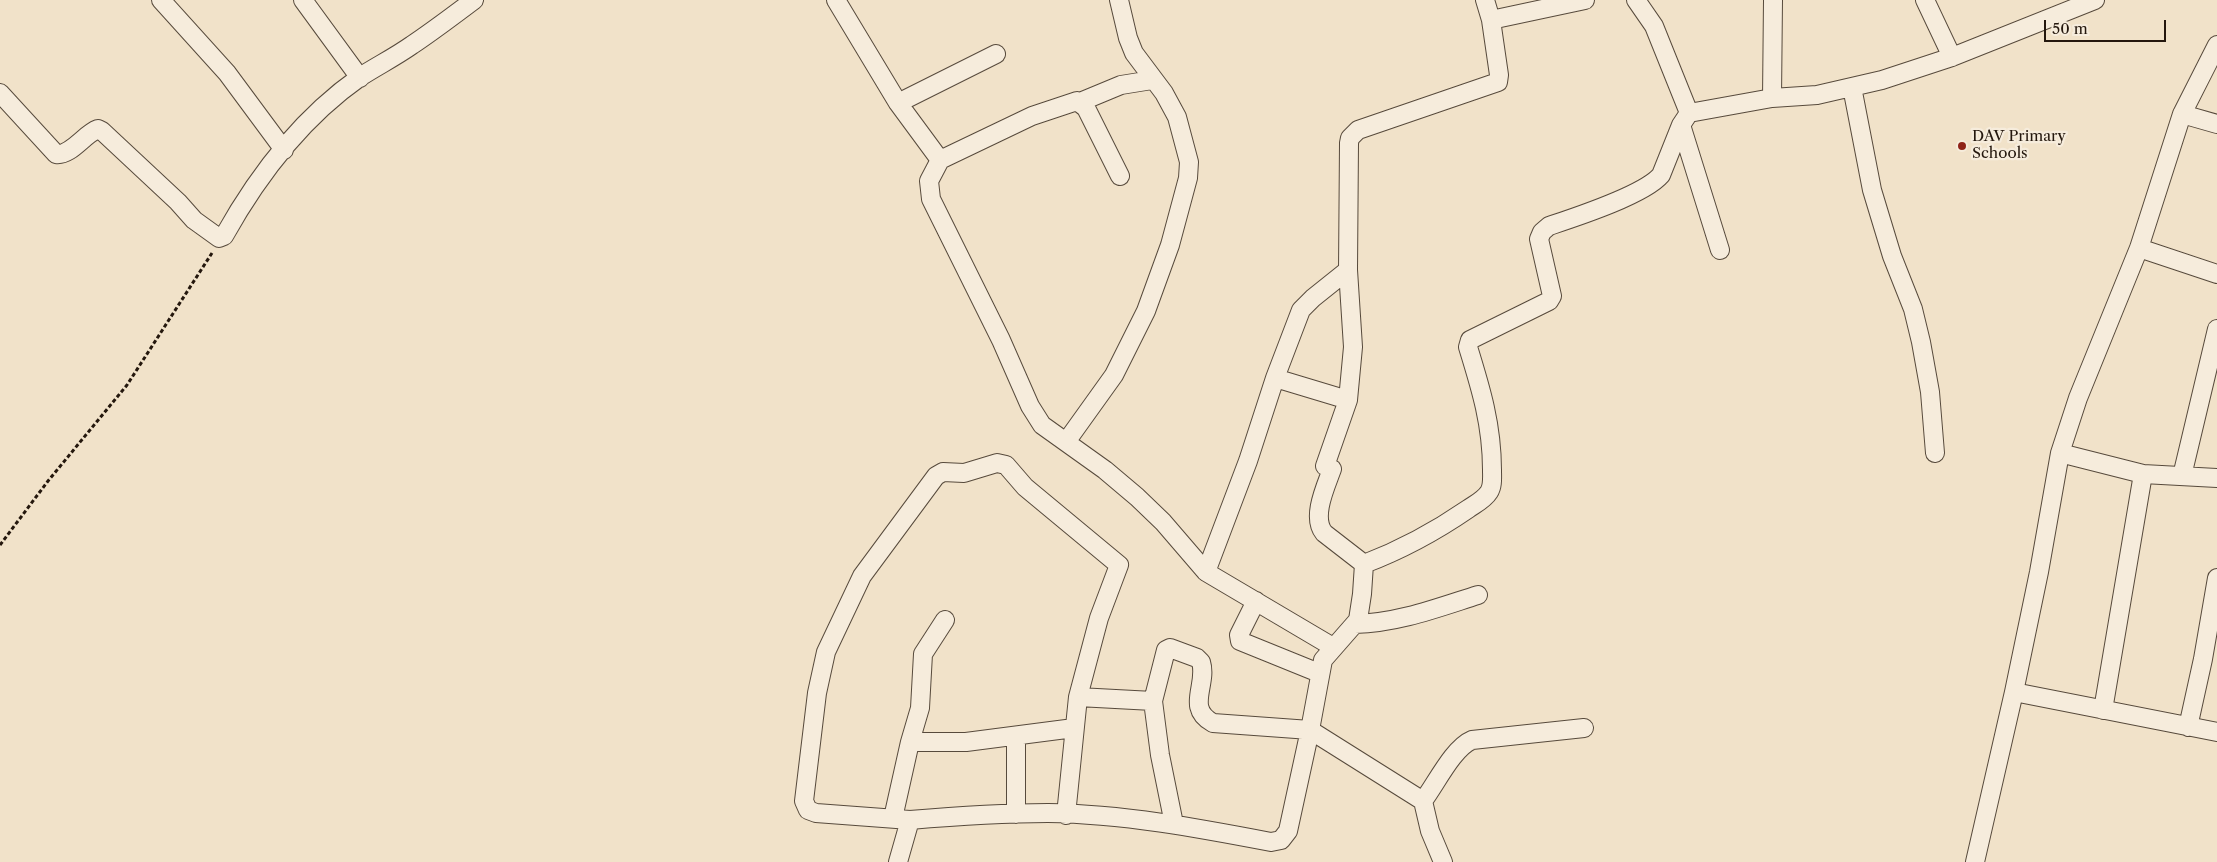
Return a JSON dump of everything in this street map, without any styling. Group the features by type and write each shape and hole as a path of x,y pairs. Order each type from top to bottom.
{"street":[{"path":"161,0 227,73 284,150"},
{"path":"303,0 360,78"},
{"path":"0,92 56,154 64,153 91,132 98,129 102,131 178,202 194,220 216,237 222,238 251,190 309,120 360,78 412,46 474,0"},
{"path":"836,0 898,103 940,160"},
{"path":"1066,442 1114,375 1146,311 1184,198 1189,162 1177,117 1164,93 1152,80 1134,53 1118,0"},
{"path":"1066,815 1078,697 1097,626 1119,565 1025,487 1006,465 997,463 964,473 941,472 936,476 916,500 862,576 826,652 817,693 804,801 808,810 816,813 902,819 1016,814 1066,815 1174,824 1271,842 1281,840 1288,831 1323,660 1355,624 1362,594 1364,564 1324,533 1320,526 1320,503 1332,469 1325,466 1348,400 1353,347 1348,270 1350,138 1358,130 1498,82 1499,75 1491,20 1485,0"},
{"path":"1491,20 1585,0"},
{"path":"1636,0 1654,26 1685,119 1720,250"},
{"path":"1772,98 1773,0"},
{"path":"1925,0 1952,57"},
{"path":"1685,119 1772,98 1817,94 1852,88 1952,57 2095,0"},
{"path":"1975,862 2039,572 2060,453 2078,398 2139,248 2182,114 2217,45"},
{"path":"898,103 996,54"},
{"path":"1152,80 1121,85 1080,102 1070,102 1032,116 940,160 929,182 931,199 1001,340 1030,406 1042,425 1106,470 1137,497 1163,522 1206,572 1334,647"},
{"path":"1852,88 1872,190 1892,256 1917,322 1930,392 1935,453"},
{"path":"1080,102 1086,108 1120,176"},
{"path":"2182,114 2217,124"},
{"path":"1364,564 1394,552 1431,532 1476,503 1489,492 1492,447 1487,410 1468,347 1470,340 1549,302 1552,296 1539,239 1542,232 1549,226 1625,196 1656,180 1663,170 1685,119"},
{"path":"2139,248 2217,274"},
{"path":"1206,572 1248,462 1274,378 1301,310 1348,270"},
{"path":"2182,476 2217,329"},
{"path":"1274,378 1348,400"},
{"path":"2060,453 2143,474 2217,478"},
{"path":"2103,710 2143,474"},
{"path":"2188,728 2217,578"},
{"path":"1355,624 1385,623 1401,620 1478,595"},
{"path":"1256,601 1239,635 1240,641 1319,673"},
{"path":"898,862 910,742 920,708 923,654 945,620"},
{"path":"1174,824 1160,755 1154,701 1164,652 1170,648 1197,658 1201,662 1198,704 1200,711 1207,720 1213,723 1310,730 1423,801 1430,831 1444,862"},
{"path":"2014,692 2188,728 2217,732"},
{"path":"1078,697 1154,701"},
{"path":"910,742 966,742 1074,728"},
{"path":"1423,801 1455,752 1465,743 1472,740 1584,728"},
{"path":"1016,736 1016,814"}],"path":[{"path":"0,545 48,481 127,385 222,238"}],"place":[{"name":"DAV Primary Schools","path":"1962,146"}]}
